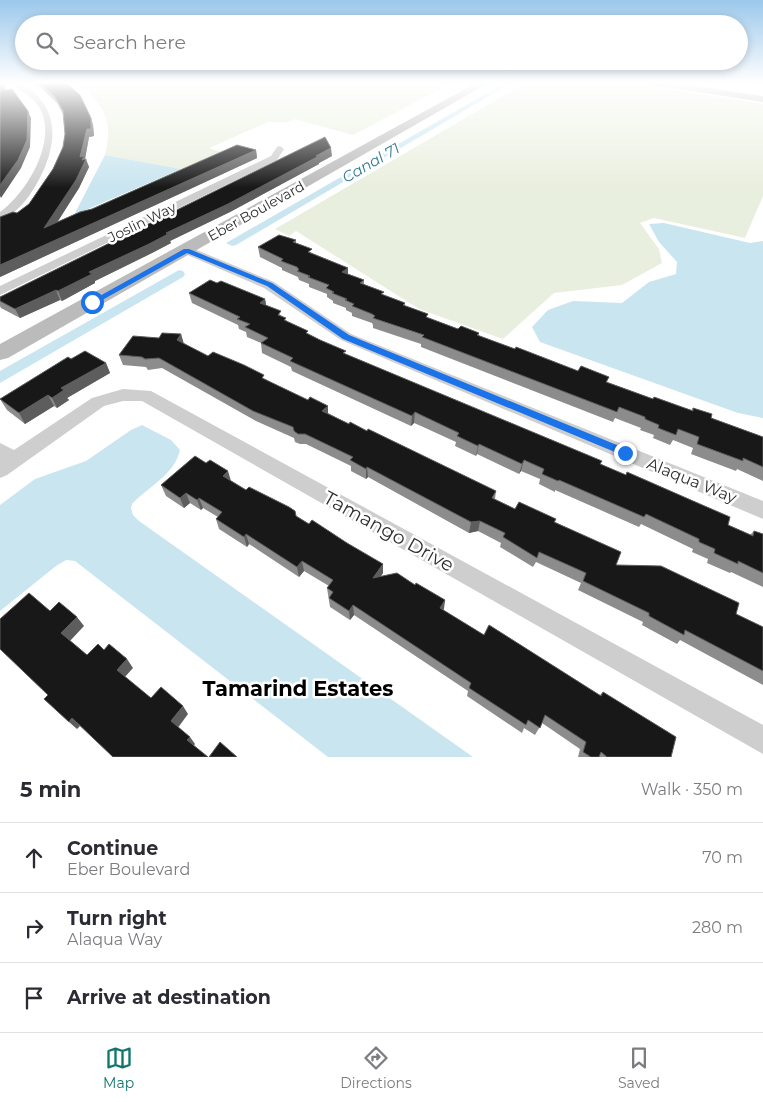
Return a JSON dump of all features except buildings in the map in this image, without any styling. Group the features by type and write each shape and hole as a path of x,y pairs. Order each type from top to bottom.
{"street":[{"path":"0,217 12,210 34,180 47,152 50,132 47,117"},
{"name":"Eber Boulevard","path":"0,353 422,117"},
{"name":"Joslin Way","path":"0,291 274,158 280,150"},
{"name":"Alaqua Way","path":"187,250 270,285 346,337 763,510"},
{"name":"Tamango Drive","path":"5,460 98,402 123,395 145,395 763,740"}],"green space":[{"path":"105,117 387,117 353,135 295,119 288,122 268,122 209,148 221,152 181,169 105,155 108,138"},
{"path":"466,117 763,117 763,196 745,238 654,218 640,223 659,249 662,263 622,285 554,293 503,339 419,309 296,231 289,236 275,229"}],"water":[{"path":"105,155 181,169 74,215"},
{"path":"664,223 750,243 763,241 763,418 738,413 540,342 532,327 548,310 573,301 622,303 649,282 676,274 677,262 659,242 649,224"},
{"path":"142,425 171,440 180,450 177,459 167,473 132,504 133,515 473,757 328,757 75,561 66,560 56,566 0,611 0,505 35,479 86,461 131,430"}],"waterway":[{"name":"Canal 71","path":"232,243 449,117"},
{"name":"Canal 71","path":"0,378 179,274"}],"district":[{"name":"Tamarind Estates","path":"298,689"}],"route":[{"path":"92,302 187,250 270,285 346,337 625,453"}]}
